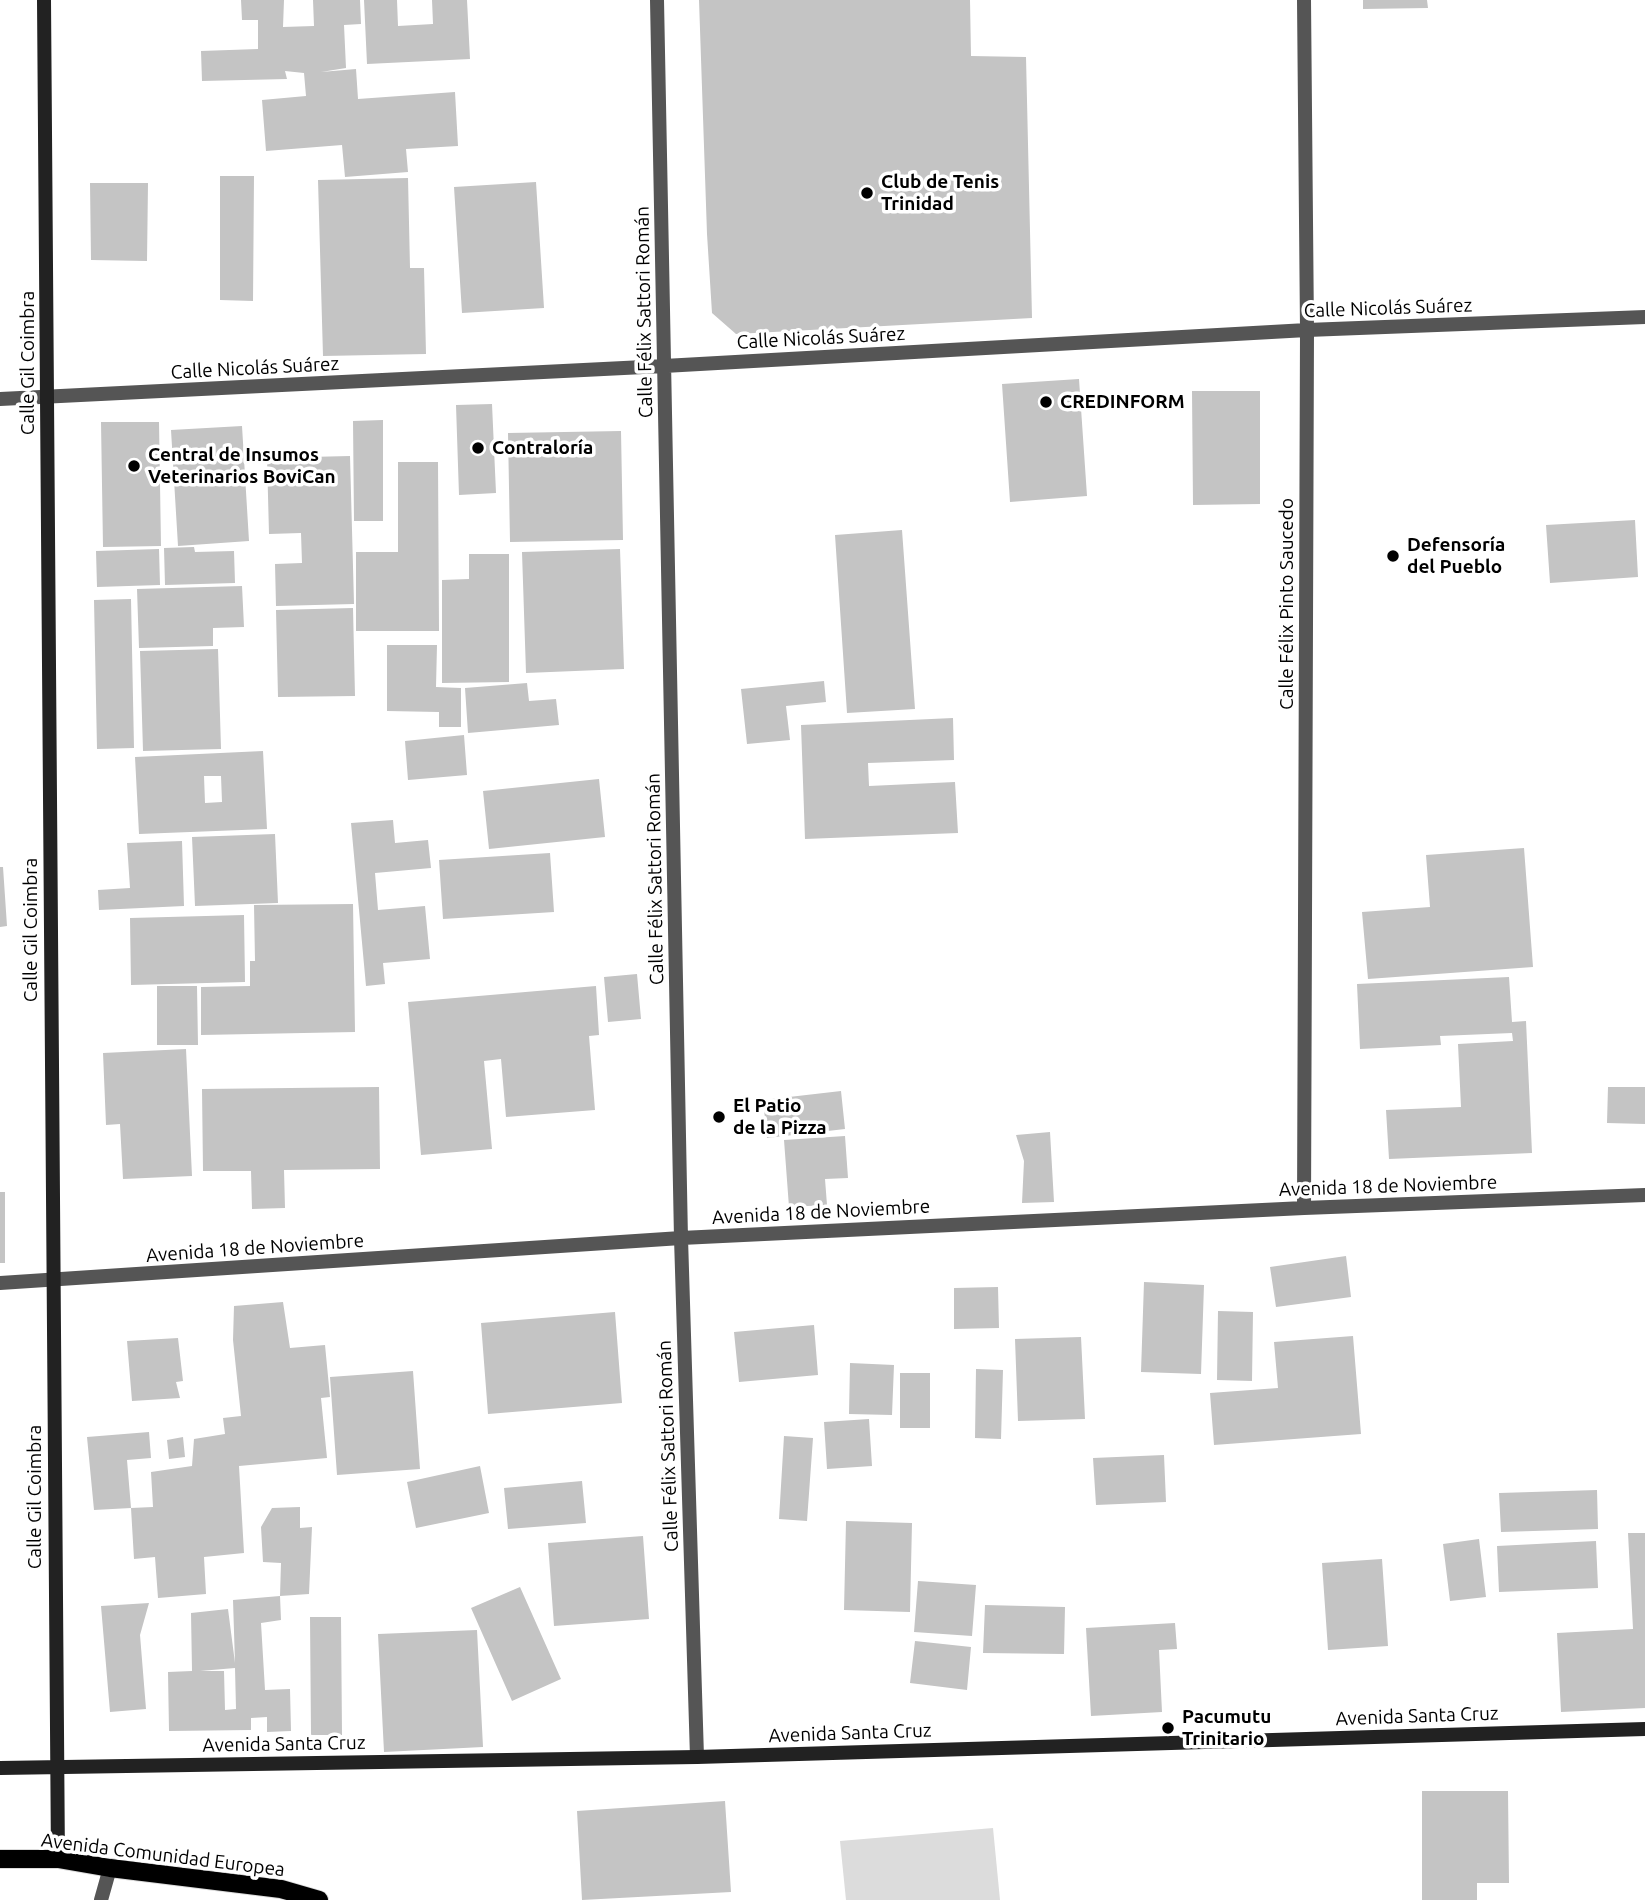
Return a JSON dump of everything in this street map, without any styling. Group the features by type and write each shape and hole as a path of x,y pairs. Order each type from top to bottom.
{"main road":[{"name":"Avenida Comunidad Europea","path":"0,1859 58,1859 281,1889 319,1900"}],"street":[{"name":"Calle Gil Coimbra","path":"44,0 58,1859"},
{"name":"Calle Félix Sattori Román","path":"657,0 681,1238 697,1757"},
{"name":"Calle Félix Pinto Saucedo","path":"1304,0 1307,330 1304,1209"},
{"name":"Calle Nicolás Suárez","path":"0,399 1307,330 1645,317"},
{"name":"Avenida 18 de Noviembre","path":"0,1283 681,1238 1645,1195"},
{"name":"Avenida Santa Cruz","path":"0,1768 697,1757 1645,1729"},
{"path":"101,1900 110,1868"}],"shaded area":[{"path":"993,1828 1000,1900 846,1900 840,1841"}],"building":[{"path":"241,0 284,0 283,27 314,26 313,0 360,0 361,24 344,25 346,68 321,72 356,69 358,99 455,92 458,146 406,149 408,172 345,177 342,145 266,151 262,100 306,96 304,73 285,71 287,79 202,81 201,51 258,49 258,20 242,20"},
{"path":"364,0 397,0 398,26 433,24 432,0 467,0 470,59 367,64"},
{"name":"Club de Tenis Trinidad","path":"699,0 970,0 971,56 1026,57 1032,318 736,334 712,313"},
{"path":"1363,0 1427,0 1428,8 1363,9"},
{"path":"220,176 254,176 253,301 220,300"},
{"path":"408,178 410,268 424,268 426,354 323,356 318,180"},
{"path":"536,182 544,308 462,313 454,187"},
{"path":"90,183 148,183 147,261 91,260"},
{"path":"1079,379 1087,496 1010,502 1002,384"},
{"path":"1192,391 1260,391 1260,504 1193,505"},
{"path":"492,404 496,493 459,495 456,405"},
{"path":"383,420 383,521 354,521 353,421"},
{"path":"101,422 159,422 161,546 103,547"},
{"path":"242,426 249,541 178,546 171,430"},
{"path":"621,431 623,540 510,542 508,433"},
{"path":"350,456 354,604 276,606 275,564 302,563 301,533 269,534 267,458"},
{"path":"398,462 438,462 439,631 356,631 356,552 398,552"},
{"path":"1635,520 1638,577 1550,583 1546,525"},
{"path":"902,530 915,709 847,713 835,535"},
{"path":"194,547 195,552 234,551 235,583 165,585 164,548"},
{"path":"159,549 160,585 97,587 96,551"},
{"path":"620,549 624,669 526,673 522,552"},
{"path":"469,554 509,554 509,682 442,683 442,580 469,579"},
{"path":"242,586 244,627 213,628 213,646 139,648 137,589"},
{"path":"131,599 134,748 97,749 94,600"},
{"path":"353,608 355,696 278,697 276,610"},
{"path":"387,645 437,645 436,687 461,688 461,727 439,727 439,712 387,711"},
{"path":"218,649 221,749 143,751 140,651"},
{"path":"824,681 826,702 786,706 790,740 747,744 741,689"},
{"path":"527,683 529,701 556,699 559,725 468,733 465,688"},
{"path":"953,718 954,760 868,763 869,786 955,782 958,833 805,839 801,725"},
{"path":"464,735 467,775 408,780 405,741"},
{"path":"263,751 267,829 139,834 135,757","holes":["204,776 221,776 222,802 205,803"]},
{"path":"599,779 605,837 489,849 483,791"},
{"path":"393,820 395,843 428,840 431,868 375,873 378,910 425,906 430,959 383,963 385,984 366,986 351,823"},
{"path":"275,834 278,903 195,906 192,837"},
{"path":"182,841 184,906 99,910 98,890 130,888 127,843"},
{"path":"1524,848 1533,967 1368,979 1362,912 1430,907 1426,855"},
{"path":"550,853 554,912 443,919 439,860"},
{"path":"0,867 3,867 7,926 0,927"},
{"path":"353,904 355,1032 201,1035 201,987 250,986 250,961 255,961 254,905"},
{"path":"244,915 245,982 131,985 130,918"},
{"path":"637,974 641,1019 608,1022 604,977"},
{"path":"1509,977 1512,1022 1526,1021 1532,1153 1389,1159 1386,1110 1461,1107 1458,1044 1513,1041 1512,1033 1440,1036 1441,1045 1360,1049 1357,984"},
{"path":"157,986 197,986 198,1045 157,1045"},
{"path":"596,986 599,1035 589,1036 595,1110 506,1117 501,1059 484,1061 492,1149 421,1155 408,1002"},
{"path":"186,1049 192,1176 123,1179 120,1124 106,1125 103,1053"},
{"path":"379,1087 380,1169 284,1170 285,1208 252,1209 251,1171 203,1171 202,1089"},
{"path":"1608,1087 1645,1087 1645,1124 1607,1123"},
{"path":"841,1091 845,1129 767,1138 763,1100"},
{"path":"1050,1132 1054,1202 1022,1203 1024,1161 1016,1135"},
{"path":"845,1136 848,1178 825,1179 827,1205 789,1207 784,1140"},
{"path":"0,1192 5,1192 5,1263 0,1263"},
{"path":"1346,1256 1351,1297 1276,1307 1270,1267"},
{"path":"1144,1282 1204,1285 1201,1374 1141,1372"},
{"path":"998,1287 999,1328 954,1329 954,1288"},
{"path":"283,1302 290,1348 325,1345 330,1397 321,1398 327,1458 239,1466 244,1553 204,1557 206,1594 158,1598 155,1557 134,1559 131,1508 153,1507 151,1472 192,1466 194,1439 225,1434 223,1418 241,1416 233,1340 234,1306"},
{"path":"1218,1311 1253,1312 1252,1381 1217,1380"},
{"path":"615,1312 622,1403 488,1414 481,1323"},
{"path":"814,1325 818,1375 739,1382 734,1332"},
{"path":"1353,1336 1361,1434 1214,1445 1210,1393 1278,1388 1274,1342"},
{"path":"1081,1337 1085,1419 1018,1421 1015,1339"},
{"path":"178,1338 183,1381 176,1382 180,1398 132,1401 127,1341"},
{"path":"850,1363 894,1365 892,1415 849,1414"},
{"path":"976,1369 1003,1370 1001,1439 975,1438"},
{"path":"413,1371 420,1469 337,1475 330,1377"},
{"path":"900,1373 930,1373 930,1428 900,1428"},
{"path":"869,1419 872,1466 827,1469 824,1422"},
{"path":"149,1432 151,1458 127,1460 131,1508 94,1510 87,1437"},
{"path":"784,1436 813,1438 807,1521 779,1519"},
{"path":"183,1437 185,1457 169,1459 167,1440"},
{"path":"1164,1455 1166,1502 1096,1505 1093,1458"},
{"path":"480,1466 489,1513 416,1528 407,1482"},
{"path":"582,1481 586,1523 508,1529 504,1488"},
{"path":"1597,1490 1598,1529 1501,1532 1499,1493"},
{"path":"300,1507 300,1528 312,1527 309,1594 280,1596 281,1563 263,1562 261,1527 272,1508"},
{"path":"846,1521 912,1523 910,1612 844,1610"},
{"path":"1628,1533 1645,1533 1645,1708 1561,1712 1557,1633 1633,1629"},
{"path":"643,1536 649,1619 554,1626 548,1543"},
{"path":"1479,1539 1486,1597 1450,1601 1443,1544"},
{"path":"1596,1541 1598,1588 1499,1592 1497,1546"},
{"path":"1382,1559 1388,1646 1328,1650 1322,1563"},
{"path":"918,1581 976,1585 972,1636 914,1632"},
{"path":"520,1587 561,1679 512,1701 471,1608"},
{"path":"280,1596 281,1620 261,1623 265,1690 290,1689 291,1731 267,1732 267,1717 251,1718 251,1730 169,1731 168,1672 192,1671 191,1613 228,1609 235,1663 233,1600","holes":["235,1668 236,1709 225,1710 224,1671 200,1671"]},
{"path":"149,1603 140,1635 146,1709 110,1712 101,1606"},
{"path":"985,1605 1065,1607 1064,1654 983,1653"},
{"path":"310,1617 341,1617 342,1735 311,1735"},
{"path":"1175,1623 1177,1649 1159,1650 1162,1712 1091,1716 1086,1628"},
{"path":"477,1630 483,1747 384,1752 378,1634"},
{"path":"915,1641 971,1647 967,1690 910,1683"},
{"path":"1422,1791 1508,1791 1509,1883 1477,1883 1477,1900 1422,1900"},
{"path":"725,1801 731,1892 582,1900 577,1811"}],"place":[{"name":"Club de Tenis Trinidad","path":"867,193"},
{"name":"CREDINFORM","path":"1046,402"},
{"name":"Contraloría","path":"478,448"},
{"name":"Central de Insumos Veterinarios BoviCan","path":"134,466"},
{"name":"Defensoría del Pueblo","path":"1393,556"},
{"name":"El Patio de la Pizza","path":"719,1117"},
{"name":"Pacumutu Trinitario","path":"1168,1728"}]}
